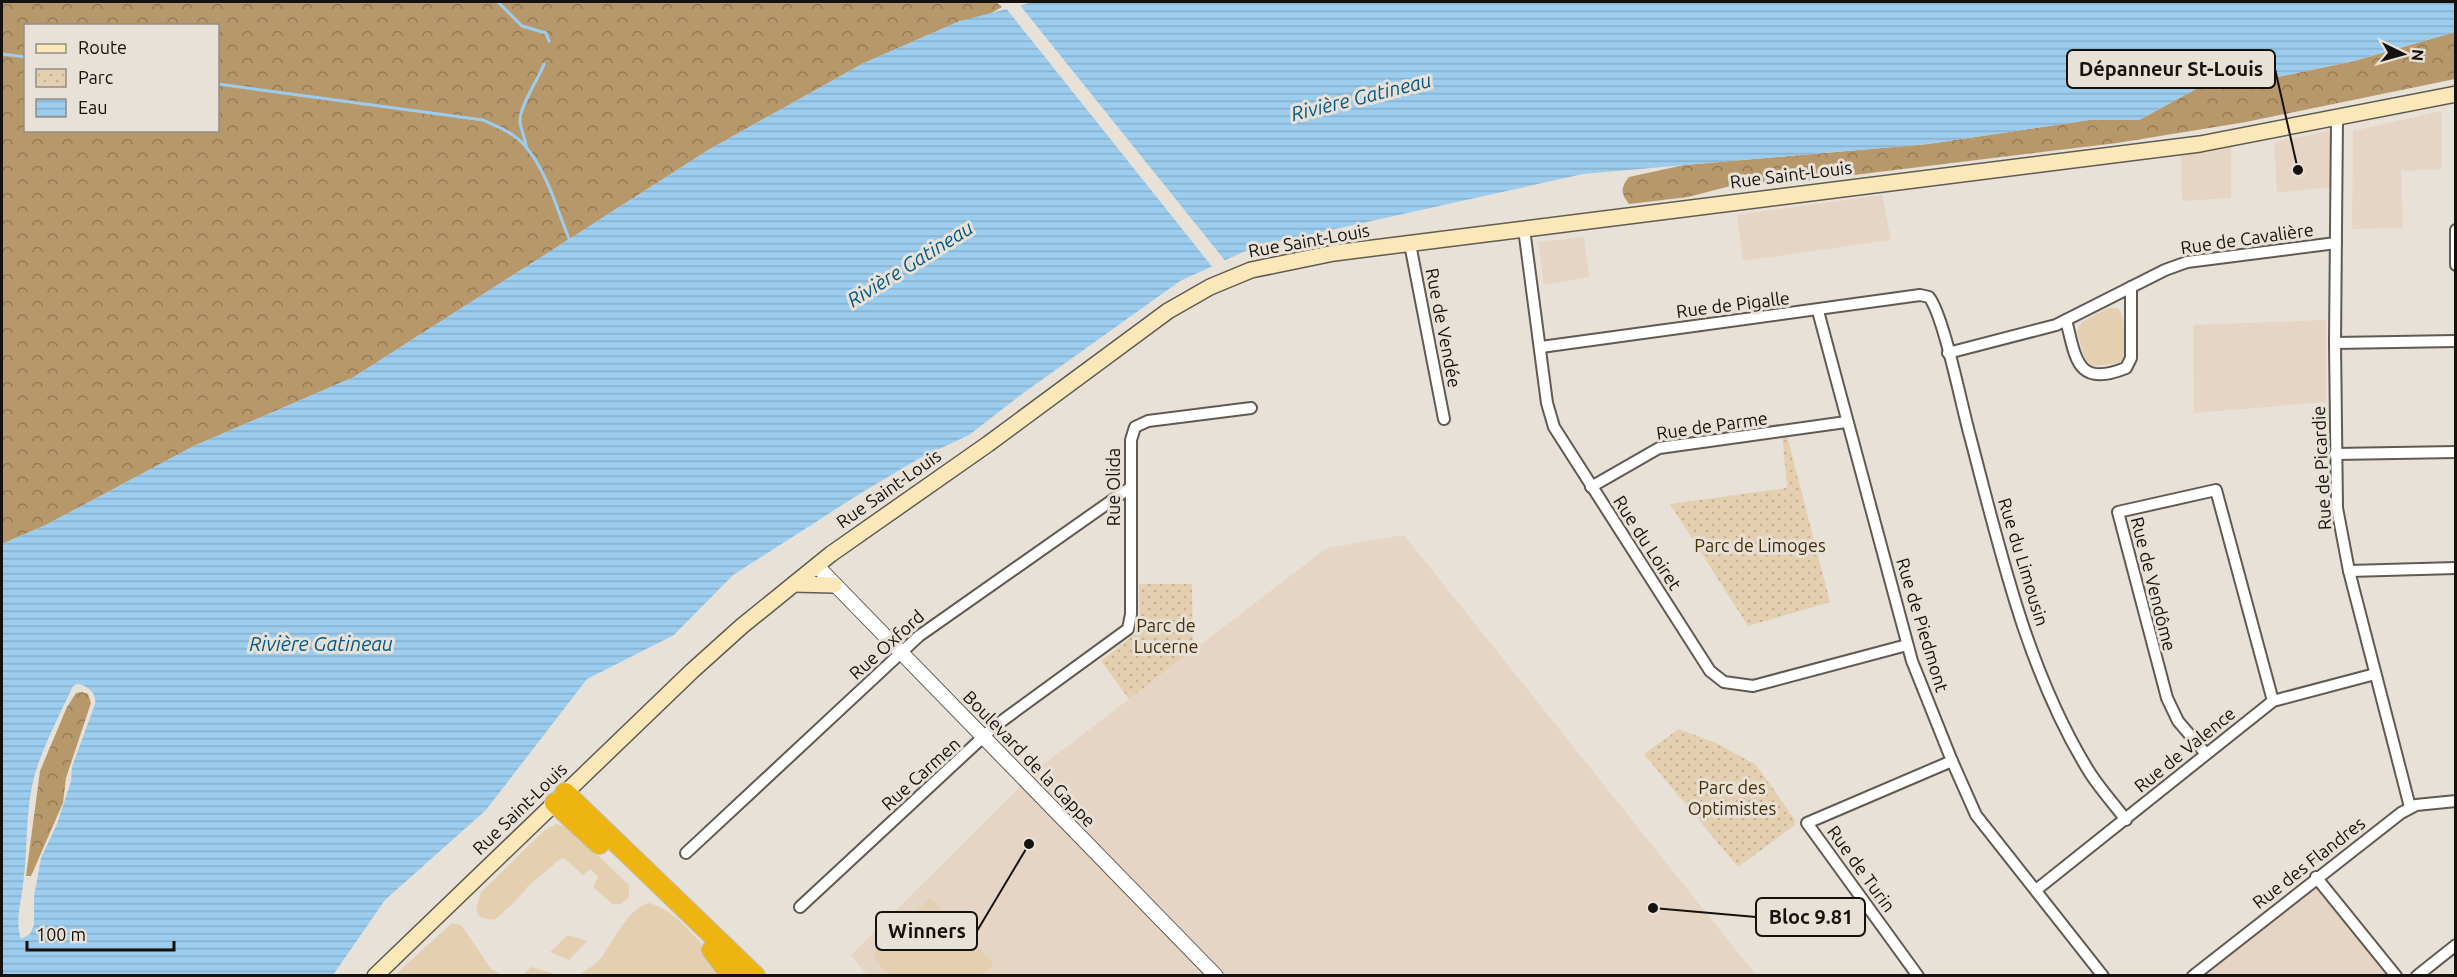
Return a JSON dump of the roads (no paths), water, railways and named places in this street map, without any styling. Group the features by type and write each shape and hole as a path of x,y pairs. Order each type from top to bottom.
{"highway":[{"path":"560,798 713,951 732,975"},
{"path":"560,798 755,975"}],"main road":[{"name":"Rue Saint-Louis","path":"375,975 718,648 794,584 1140,331 1200,293 1241,273 1270,264 1410,244 2200,144 2456,94"},
{"path":"794,584 834,585"}],"street":[{"name":"Rue de Picardie","path":"2337,119 2335,343 2337,508 2349,571 2410,807"},
{"name":"Rue du Loiret","path":"1524,229 1548,403 1554,427 1704,662 1724,681 1744,686 1765,684 1907,645"},
{"path":"2456,231 2456,265"},
{"name":"Rue de Cavalière","path":"1948,353 2066,320 2187,262 2336,243"},
{"name":"Rue de Vendée","path":"1410,244 1443,419"},
{"path":"2066,320 2078,363 2084,371 2094,374 2126,368 2131,358 2131,287"},
{"name":"Rue de Pigalle","path":"1541,347 1920,295 1929,297"},
{"name":"Rue du Limousin","path":"1929,297 1948,353 2007,576 2048,691 2089,771 2127,820"},
{"name":"Rue de Piedmont","path":"1818,310 1907,645 1952,761 1976,815 2103,975"},
{"path":"2335,343 2456,341"},
{"name":"Rue Olida","path":"1128,629 1131,614 1132,434 1140,423 1251,408"},
{"name":"Rue de Parme","path":"1591,487 1659,447 1846,422"},
{"path":"2335,454 2456,452"},
{"name":"Rue Oxford","path":"686,853 935,623 1131,487"},
{"name":"Rue de Vendôme","path":"2206,754 2178,721 2166,698 2118,512 2216,490 2273,701"},
{"name":"Boulevard de la Gappe","path":"817,566 1216,975"},
{"path":"2349,571 2456,568"},
{"name":"Rue Carmen","path":"800,907 995,726 1128,629"},
{"name":"Rue de Valence","path":"2036,890 2127,820 2273,701 2375,675"},
{"name":"Rue de Turin","path":"1918,975 1807,823 1952,761"},
{"name":"Rue des Flandres","path":"2193,975 2316,877 2410,807 2426,803 2456,801"},
{"path":"2316,877 2396,975"},
{"path":"2417,975 2456,945"}],"water":[{"name":"Rivière Gatineau","path":"1033,2 2455,2 2455,32 2354,61 2254,82 2205,84 2139,120 2089,120 1928,144 1583,174 1254,247 1180,281 1022,394 969,435 920,458 861,493 733,575 674,635 587,679 486,810 385,900 333,975 2,975 2,544 46,525 194,446 354,377 710,149 862,64 960,21","holes":["82,685 93,693 95,704 72,767 71,781 57,824 41,858 34,896 34,925 30,934 21,939 18,926 19,912 25,871 28,815 35,774 47,741 73,686"]}],"waterway":[{"path":"498,2 522,26 546,33 549,41"},
{"path":"2,54 24,57"},
{"path":"526,146 520,116 544,64"},
{"path":"219,84 483,120 506,131 526,147 551,191 569,239"}],"place":[{"name":"Dépanneur St-Louis","path":"2298,170"},
{"name":"Winners","path":"1029,844"},
{"name":"Bloc 9.81","path":"1653,908"}],"park label":[{"name":"Parc de Limoges","path":"1760,546"},
{"name":"Parc de Lucerne","path":"1166,636"},
{"name":"Parc des Optimistes","path":"1732,798"}]}
